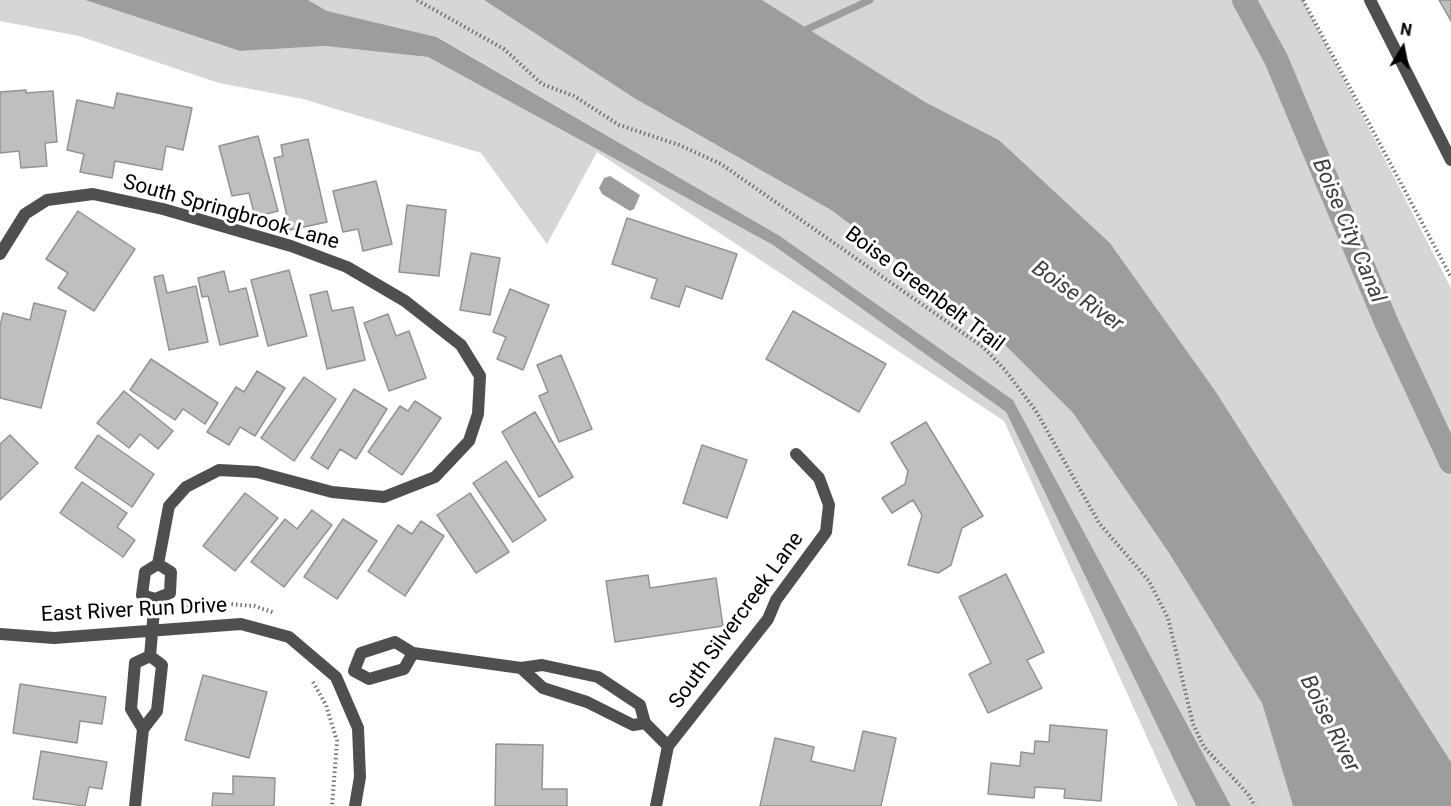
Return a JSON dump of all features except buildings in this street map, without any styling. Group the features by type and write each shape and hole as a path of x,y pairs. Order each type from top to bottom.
{"street":[{"path":"1370,0 1451,160"},
{"name":"South Springbrook Lane","path":"0,254 25,214 47,200 93,194 163,209 291,246 347,267 405,301 461,345 480,376 478,414 469,441 435,477 384,497 332,492 257,472 219,470 186,487 169,506 158,564 145,572 142,595 154,604"},
{"name":"South Silvercreek Lane","path":"656,806 669,746 768,619 776,600 826,532 829,505 819,478 796,454"},
{"path":"150,656 154,604 170,593 171,572 158,564"},
{"name":"East River Run Drive","path":"0,634 54,638 210,624 241,624 289,638 336,677 358,728 360,777 355,806"},
{"name":"South Silvercreek Lane","path":"354,671 361,653 396,642 413,653 521,668 542,665 598,677 640,705 645,723 669,746"},
{"path":"336,677 354,671 369,680 404,669 413,653"},
{"path":"135,806 143,729 158,711 162,666 150,656"},
{"path":"143,729 131,709 135,663 150,656"},
{"name":"South Silvercreek Lane","path":"521,668 543,688 587,702 633,724 645,723"}],"path":[{"name":"Boise Greenbelt Trail","path":"417,0 504,49 542,84 574,96 619,125 679,145 721,164 982,347 1005,370 1036,411 1099,523 1149,581 1168,618 1193,724 1204,747 1248,794 1255,806"},
{"path":"1303,0 1451,277"},
{"path":"154,604 254,606 285,618"},
{"path":"310,678 326,705 337,741 332,806"}],"shaded area":[{"path":"0,0 85,0 240,51 325,46 428,57 773,245 1006,412 1196,806 1178,806 1004,421 597,152 547,244 481,153 303,99 219,83 79,36 0,21"},
{"path":"308,0 484,0 634,98 831,210 986,326 1073,413 1169,553 1262,703 1293,806 1231,806 1013,400 780,236 438,37 326,11"},
{"path":"762,0 1303,0 1451,288 1451,762 1216,392 1110,243 999,140 925,102"}],"water":[{"path":"85,0 308,0 327,11 437,37 780,236 1013,400 1231,806 1196,806 1006,412 773,245 428,57 325,46 240,51"},
{"name":"Boise River","path":"484,0 762,0 925,102 999,140 1110,243 1216,392 1451,762 1451,806 1293,806 1262,703 1169,553 1073,413 986,326 831,210 634,98"},
{"path":"610,176 640,195 634,209 630,211 602,194 599,188 604,178"}],"waterway":[{"path":"801,32 870,0"},
{"name":"Boise City Canal","path":"1244,0 1276,59 1387,324 1451,462"}]}
